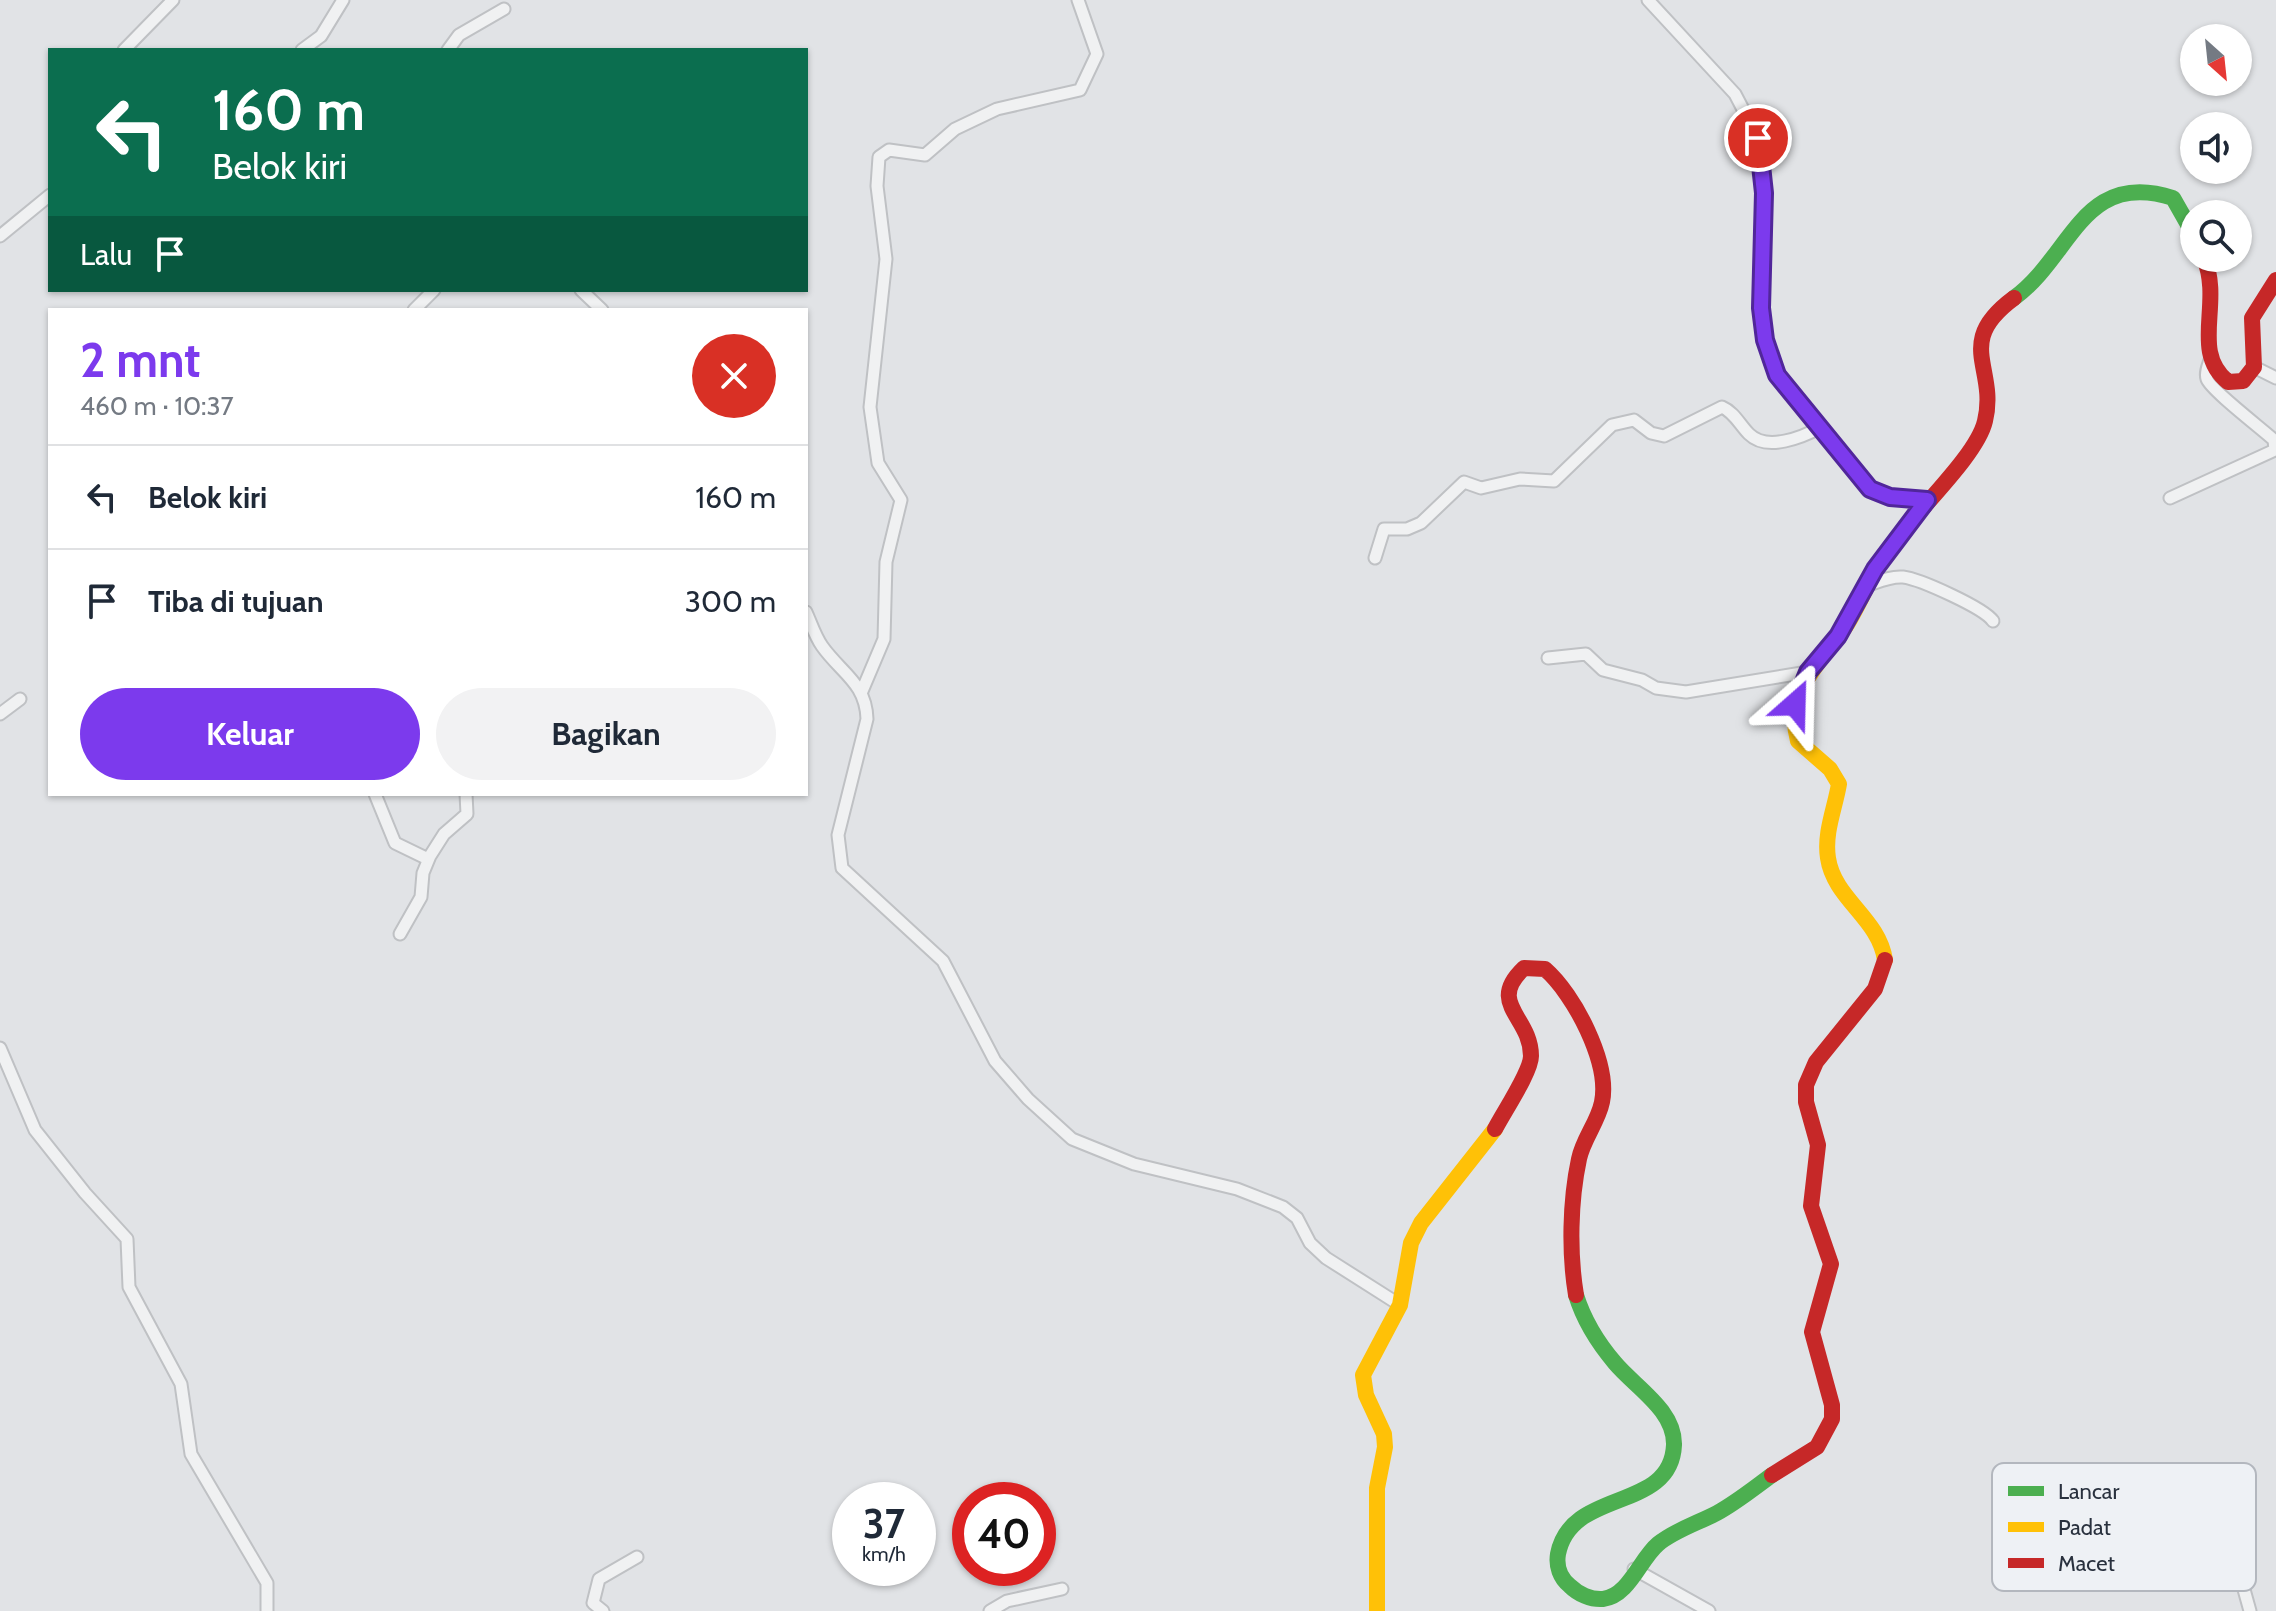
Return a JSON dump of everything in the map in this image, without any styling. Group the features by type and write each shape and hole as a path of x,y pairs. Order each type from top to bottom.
{"street":[{"path":"126,48 173,0"},
{"path":"305,48 321,36 343,0"},
{"path":"862,691 884,639 886,562 891,533 902,508 901,500 874,451 870,407 886,259 877,186 879,157 889,150 925,155 955,129 997,109 1080,90 1097,54 1078,0"},
{"path":"1648,0 1735,94 1758,138 1764,193 1761,308 1765,340 1777,375 1870,489 1890,497 1927,500"},
{"path":"449,48 459,35 504,9"},
{"path":"1377,1611 1377,1488 1385,1447 1384,1434 1363,1382 1366,1365 1400,1305 1411,1243 1421,1223 1495,1129 1531,1060 1529,1043 1509,1004 1508,983 1524,968 1545,969 1562,989 1589,1038 1602,1071 1601,1107 1588,1130 1576,1174 1573,1260 1576,1294 1592,1330 1616,1364 1668,1420 1674,1441 1669,1468 1655,1484 1596,1507 1569,1524 1558,1543 1557,1568 1565,1585 1603,1599 1622,1589 1634,1569 1659,1543 1729,1506 1808,1454 1829,1433 1833,1422 1830,1392 1812,1335 1816,1308 1831,1265 1830,1253 1810,1204 1819,1158 1806,1101 1806,1082 1880,981 1885,964 1878,933 1829,869 1827,833 1839,784 1830,767 1801,749 1794,722 1795,704 1808,672 1843,629 1887,550 1985,427 1989,406 1983,359 1985,326 2031,284 2084,215 2114,195 2146,190 2173,198 2180,210"},
{"path":"0,236 48,197"},
{"path":"2170,498 2275,450 2274,440 2210,386 2207,373 2210,360 2208,335 2213,295 2207,272"},
{"path":"2210,360 2228,382 2243,381 2254,367 2252,318 2276,280"},
{"path":"416,308 432,292"},
{"path":"583,292 600,308"},
{"path":"2254,367 2276,378"},
{"path":"1375,558 1384,529 1407,529 1421,523 1462,483 1471,481 1481,488 1520,479 1554,481 1617,421 1634,420 1651,433 1664,436 1722,407 1751,437 1760,440 1792,439 1821,427"},
{"path":"1866,586 1894,577 1911,578 1982,610 1993,621"},
{"path":"808,621 823,647 862,691 867,719 838,835 842,868 943,961 997,1065 1028,1099 1072,1139 1134,1164 1237,1189 1283,1207 1307,1231 1310,1243 1353,1276 1400,1305"},
{"path":"1548,658 1586,654 1603,670 1642,680 1656,688 1686,692 1808,672"},
{"path":"0,714 20,699"},
{"path":"376,796 395,843 428,859"},
{"path":"400,934 421,897 428,859 444,834 465,818 466,796"},
{"path":"0,1048 35,1130 85,1193 125,1233 129,1287 181,1384 191,1454 267,1583 267,1611"},
{"path":"603,1611 593,1603 599,1579 637,1557"},
{"path":"1634,1569 1709,1611"},
{"path":"990,1611 1007,1601 1062,1589"},
{"path":"2244,1591 2250,1611"}],"traffic: fast":[{"path":"2014,298 2051,261 2081,221 2098,206 2118,195 2142,192 2173,198 2180,210"},
{"path":"1576,1295 1587,1323 1603,1348 1661,1410 1673,1432 1674,1445 1669,1466 1656,1481 1581,1518 1567,1533 1558,1554 1560,1572 1567,1583 1589,1597 1603,1599 1612,1596 1627,1584 1658,1544 1724,1509 1772,1475"}],"traffic: slow":[{"path":"1878,565 1846,626 1807,679 1796,707 1795,723 1798,741 1830,769 1839,784 1829,830 1828,858 1839,885 1874,932 1885,960"},
{"path":"1377,1611 1377,1488 1385,1447 1384,1434 1366,1395 1363,1375 1400,1305 1411,1243 1421,1223 1495,1129"}],"traffic: jam":[{"path":"2208,272 2211,356 2217,370 2228,382 2243,381 2254,367 2252,318 2276,280"},
{"path":"1878,565 1979,437 1987,402 1981,342 1996,314 2014,298"},
{"path":"1772,1475 1817,1447 1832,1419 1832,1405 1812,1332 1831,1264 1811,1206 1818,1145 1806,1102 1806,1085 1816,1062 1875,989 1885,960"},
{"path":"1495,1129 1522,1082 1531,1056 1525,1030 1513,1010 1509,991 1513,980 1524,968 1545,969 1567,995 1587,1030 1601,1068 1603,1086 1600,1109 1581,1152 1576,1175 1572,1209 1576,1295"}],"route":[{"path":"1758,138 1762,151 1764,193 1761,308 1765,340 1777,375 1870,489 1879,495 1927,500 1875,569 1838,636 1808,672 1795,704"}]}
